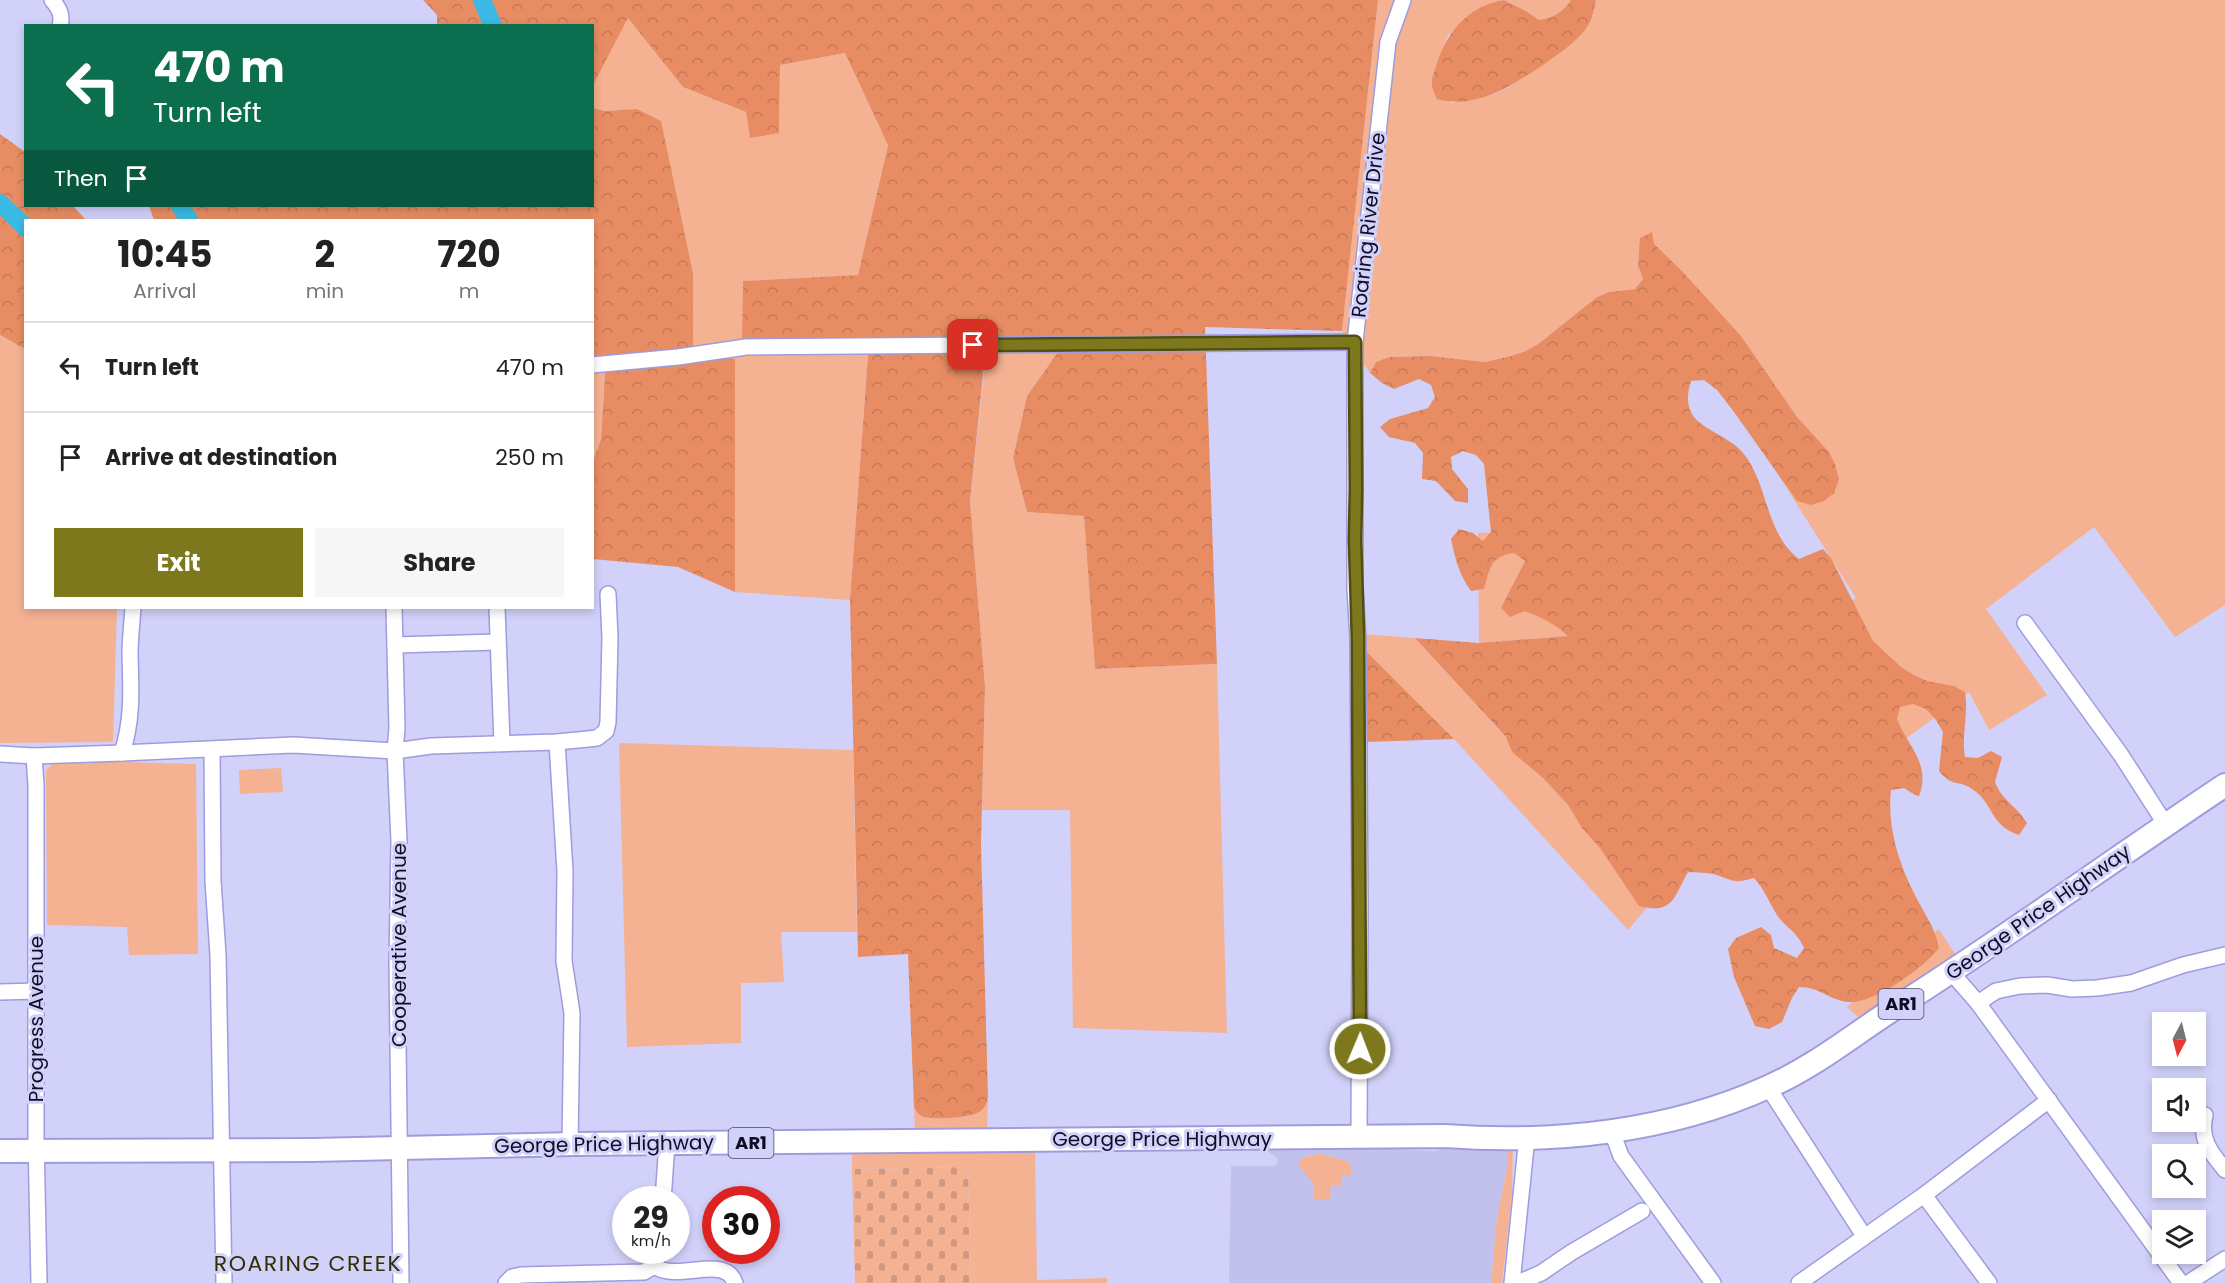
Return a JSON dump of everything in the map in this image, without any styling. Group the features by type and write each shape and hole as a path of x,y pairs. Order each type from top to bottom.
{"highway":[{"name":"George Price Highway","path":"0,1151 667,1143 1527,1137 1612,1132 1708,1110 1768,1087 1830,1053 2225,785"}],"street":[{"path":"52,0 60,9 60,24"},
{"name":"Roaring River Drive","path":"1359,1137 1360,903 1358,639 1355,589 1355,342 1388,42 1402,0"},
{"path":"594,365 678,357 746,347 1355,342"},
{"path":"0,754 34,756 293,745 395,751 431,746 557,742 597,738 606,731 608,722 610,638 608,594"},
{"path":"122,753 129,729 132,685 130,643 133,609"},
{"name":"Cooperative Avenue","path":"394,609 397,728 395,751 399,841 397,964 401,1283"},
{"path":"497,609 502,742"},
{"path":"2025,623 2121,755 2166,825"},
{"path":"394,645 497,642"},
{"path":"557,742 565,871 564,962 572,1013 570,1144"},
{"path":"212,750 213,880 218,955 224,1283"},
{"name":"Progress Avenue","path":"34,756 39,1283"},
{"path":"1978,1003 1996,991 2020,986 2047,985 2072,989 2131,983 2183,965 2225,955"},
{"path":"1952,972 1978,1003 2181,1283"},
{"path":"0,992 37,992"},
{"path":"1768,1087 1864,1236"},
{"path":"1801,1282 1924,1195 2049,1100"},
{"path":"1612,1132 1621,1156 1713,1283"},
{"path":"2203,1132 2205,1141 2225,1170"},
{"path":"1512,1283 1527,1137"},
{"path":"664,1186 667,1143"},
{"path":"1924,1195 1989,1283"},
{"path":"1518,1283 1541,1273 1642,1211"},
{"path":"2188,1283 2225,1258"},
{"path":"506,1283 512,1277 521,1275 636,1274 654,1266 665,1273 705,1269 724,1270 735,1283"}],"shaded area":[{"path":"1456,1144 1507,1144 1508,1163 1497,1218 1491,1283 1229,1283 1231,1166 1274,1166 1278,1159 1268,1152 1248,1150 1248,1145 1385,1145 1412,1150 1436,1151","holes":["1321,1154 1344,1160 1342,1175 1331,1185 1315,1188 1301,1159"]}],"green space":[{"path":"423,0 1378,0 1342,331 1205,327 1217,664 1095,669 1084,516 1027,512 1013,458 1027,396 1063,345 986,345 970,501 985,687 981,844 988,1097 986,1104 978,1113 954,1118 929,1118 917,1112 914,1107 908,954 858,957 850,600 869,342 742,342 743,281 858,275 888,145 845,53 780,65 779,133 750,138 746,112 683,87 628,18 594,83 594,24 437,24 437,15"},
{"path":"1378,0 1503,0 1490,4 1448,35 1434,73 1451,103 1492,95 1507,88 1557,55 1593,16 1596,0 2225,0 2225,605 2175,637 2094,527 1986,609 2047,695 1989,730 1969,692 1892,749 1818,623 1856,598 1639,254 1638,266 1643,279 1635,289 1609,292 1597,297 1526,351 1485,362 1430,356 1390,357 1376,362 1370,373 1342,331"},
{"path":"1504,0 1571,0 1557,14 1539,20"},
{"path":"1504,0 1539,20 1557,14 1571,0 1596,0 1591,19 1581,35 1571,45 1518,81 1479,99 1451,102 1437,99 1432,86 1433,77 1447,40 1470,14"},
{"path":"628,17 683,87 746,112 750,137 779,132 780,65 845,53 888,144 858,275 744,281 869,341 850,600 735,592 735,359 693,356 693,273 678,204 637,109 605,111 594,108 594,81"},
{"path":"594,108 605,111 637,109 661,121 693,273 693,356 735,359 735,592 678,567 594,559 594,459 601,439 605,374 594,358 594,219 154,219 149,207 594,207"},
{"path":"0,134 24,151 24,207 74,207 85,219 24,219 24,348 0,335"},
{"path":"1652,232 1654,244 1741,336 1797,417 1829,452 1839,479 1834,493 1824,501 1811,505 1797,501 1734,412 1717,390 1704,380 1691,381 1688,398 1690,410 1705,427 1738,448 1747,458 1760,484 1774,524 1788,549 1799,559 1823,549 1831,558 1873,641 1901,667 1914,675 1927,681 1954,686 1965,692 1965,757 1978,758 1991,751 2002,757 1995,782 1998,789 2027,823 2019,835 2009,831 2002,826 1972,789 1952,782 1944,776 1939,771 1943,732 1936,720 1926,709 1913,704 1900,707 1897,719 1917,756 1922,785 1919,796 1904,788 1891,790 1892,830 1903,869 1932,926 1939,948 1910,974 1870,998 1841,1001 1813,989 1799,987 1782,1022 1769,1029 1755,1026 1734,977 1728,949 1736,938 1761,927 1771,935 1774,948 1797,958 1804,948 1777,915 1754,878 1736,881 1714,874 1688,872 1675,896 1666,906 1650,908 1639,906 1568,805 1543,778 1512,752 1506,737 1415,638 1479,643 1568,636 1553,624 1536,615 1524,611 1510,617 1501,608 1525,561 1514,553 1496,560 1484,589 1471,591 1460,573 1451,539 1459,529 1473,533 1483,541 1491,532 1484,464 1476,455 1463,451 1451,457 1452,469 1468,489 1468,503 1455,501 1436,481 1422,479 1423,453 1415,443 1389,437 1380,427 1390,419 1428,408 1435,397 1431,385 1419,379 1394,389 1370,373 1376,362 1390,357 1430,356 1485,362 1526,351 1597,297 1609,292 1635,289 1643,279 1638,266 1640,238"},
{"path":"0,335 24,348 24,609 117,609 113,742 0,743"},
{"path":"1064,344 1027,396 1013,458 1027,512 1084,516 1095,669 1217,664 1227,1033 1073,1028 1070,810 982,810 985,687 970,501 987,345"},
{"path":"594,358 605,374 601,439 594,459"},
{"path":"1539,530 1604,633 1479,643 1478,533"},
{"path":"1364,634 1415,638 1654,899 1628,930 1454,739 1364,649"},
{"path":"1364,649 1454,739 1366,742"},
{"path":"619,743 853,750 857,932 781,932 784,982 741,983 741,1043 627,1047"},
{"path":"57,760 196,764 198,954 129,955 127,927 47,925 46,770"},
{"path":"281,768 283,792 240,794 239,770"},
{"path":"1939,929 1957,957 1862,1021 1847,1007"},
{"path":"988,1097 987,1132 915,1133 914,1107 924,1117 963,1117 982,1110"},
{"path":"1507,1144 1513,1144 1512,1194 1502,1283 1491,1283 1497,1218 1508,1163"},
{"path":"1035,1148 1037,1280 1107,1278 1107,1283 971,1283 968,1167 852,1169 852,1150"},
{"path":"1321,1154 1344,1160 1351,1165 1351,1175 1342,1175 1341,1185 1331,1185 1330,1200 1314,1200 1312,1182 1298,1163 1306,1157"},
{"path":"968,1167 971,1283 855,1283 852,1169"}],"waterway":[{"name":"ROARING CREEK","path":"482,0 492,24"},
{"name":"ROARING CREEK","path":"0,203 24,226"},
{"name":"ROARING CREEK","path":"181,207 188,219"}],"district":[{"name":"ROARING CREEK","path":"308,1263"}],"route":[{"path":"973,345 1355,342 1360,1049"}]}
